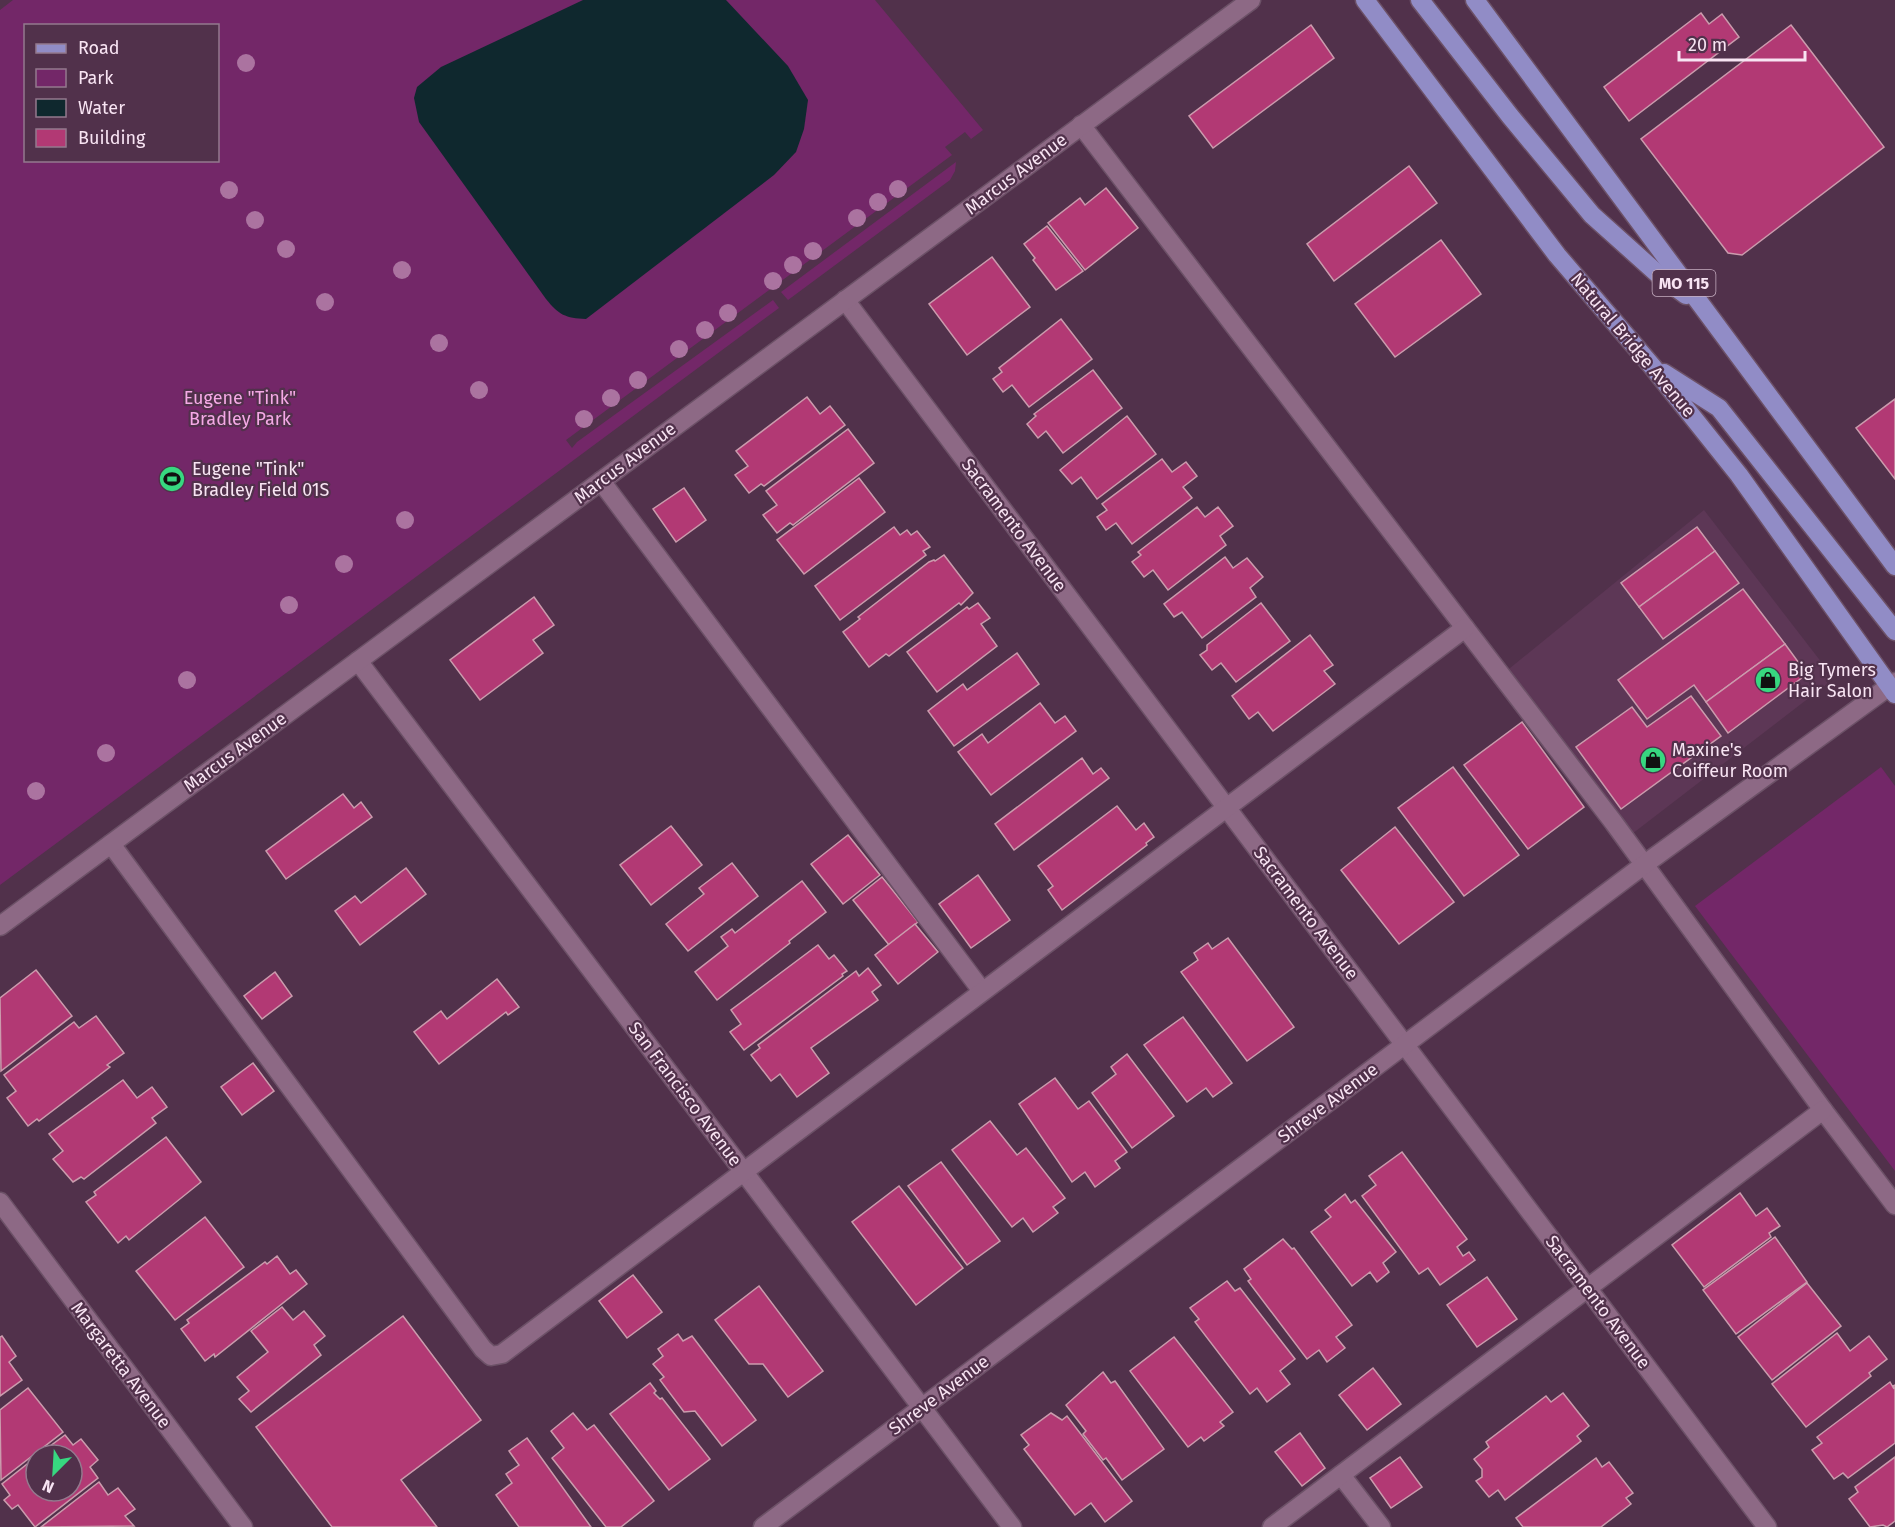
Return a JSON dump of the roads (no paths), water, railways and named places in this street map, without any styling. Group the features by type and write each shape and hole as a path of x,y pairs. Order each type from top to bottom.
{"main road":[{"name":"Natural Bridge Avenue","path":"1365,0 1557,255 1652,366 1739,475 1893,688"},
{"path":"1420,0 1510,116 1592,214 1659,275 1702,307"},
{"name":"MO 115","path":"1475,0 1895,566"},
{"path":"1652,366 1719,408 1895,631"}],"street":[{"name":"Marcus Avenue","path":"0,926 1251,0"},
{"path":"1081,125 1645,864 1823,1110 1895,1205"},
{"name":"Sacramento Avenue","path":"844,300 1767,1527"},
{"path":"601,481 982,991"},
{"path":"111,844 476,1340 491,1356 502,1354 1465,628"},
{"name":"San Francisco Avenue","path":"358,660 1012,1527"},
{"name":"Shreve Avenue","path":"763,1527 1645,864 1893,688"},
{"path":"1272,1527 1823,1110"},
{"name":"Margaretta Avenue","path":"0,1202 243,1527"},
{"path":"1341,1475 1381,1527"}],"water":[{"path":"583,0 726,0 788,66 808,100 804,129 796,152 774,175 586,319 563,315 546,299 419,122 414,98 417,87 441,67"}],"place":[{"name":"Eugene \"Tink\" Bradley Field 01S","path":"172,479"},
{"name":"Big Tymers Hair Salon","path":"1768,680"},
{"name":"Maxine's Coiffeur Room","path":"1653,760"}],"park label":[{"name":"Eugene \"Tink\" Bradley Park","path":"240,408"}]}
